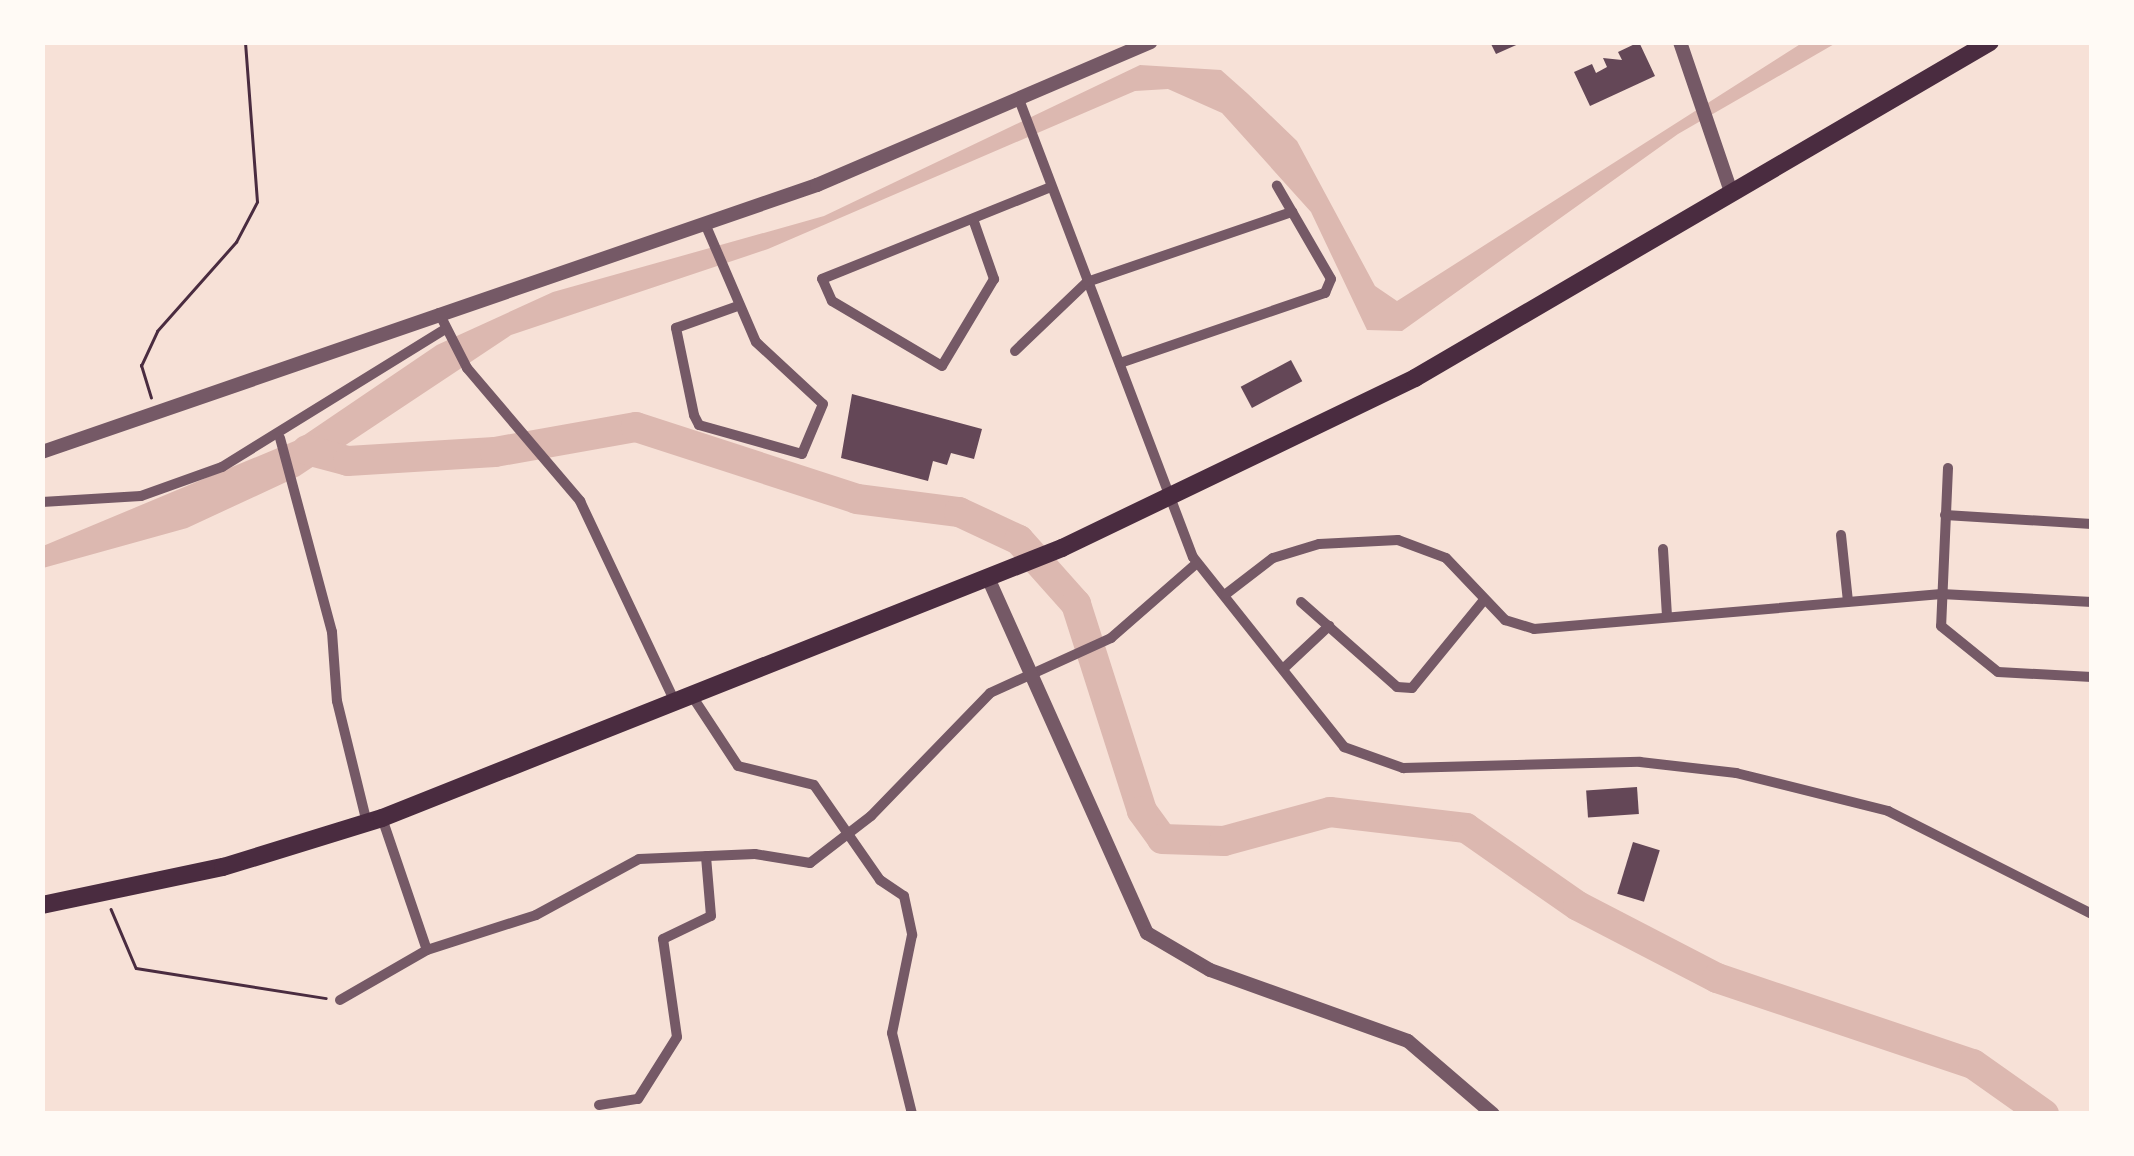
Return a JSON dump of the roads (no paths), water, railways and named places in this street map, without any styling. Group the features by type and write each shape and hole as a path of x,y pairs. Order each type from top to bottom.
{"main road":[{"path":"42,905 106,893 375,820 685,702 1020,567 1171,499 1414,378 1990,42"}],"street":[{"path":"42,452 154,409 438,312 706,226 1022,107 1151,42"},
{"path":"1680,42 1732,192"},
{"path":"1022,107 1198,562 1344,747 1378,764 1705,766 1888,811 2092,914"},
{"path":"1120,363 1325,293 1332,279 1277,186"},
{"path":"973,219 994,279 942,366 832,301 822,279 1051,187"},
{"path":"1015,351 1087,282 1292,212"},
{"path":"706,226 735,307 756,342 823,404 802,454 699,425 694,415 676,328 735,307"},
{"path":"438,312 446,334 468,368 547,457 616,566 648,658 738,766 814,785 846,836 904,896 912,918 892,1033 912,1114"},
{"path":"42,502 141,496 280,438 446,334"},
{"path":"280,438 375,820 428,950"},
{"path":"1948,468 1940,626 1998,672 2092,677"},
{"path":"1945,515 2092,524"},
{"path":"1840,535 1848,602"},
{"path":"1226,594 1273,558 1319,544 1398,540 1446,558 1484,600 1534,630 1942,594 2092,602"},
{"path":"1663,548 1667,617"},
{"path":"340,1000 428,950 536,915 639,859 706,856 810,864 846,836 990,694 1110,638 1198,562"},
{"path":"989,580 1147,932 1210,970 1408,1041 1493,1114"},
{"path":"1300,602 1396,687 1412,688 1484,600"},
{"path":"1284,668 1328,626"},
{"path":"599,1105 638,1099 677,1037 664,939 711,916 706,856"}],"waterway":[{"path":"307,450 348,461 495,452 636,427 857,499 959,512 1019,540 1076,604 1142,811 1162,839 1224,841 1330,812 1466,828 1578,906 1717,978 1973,1064 2044,1114"}]}
